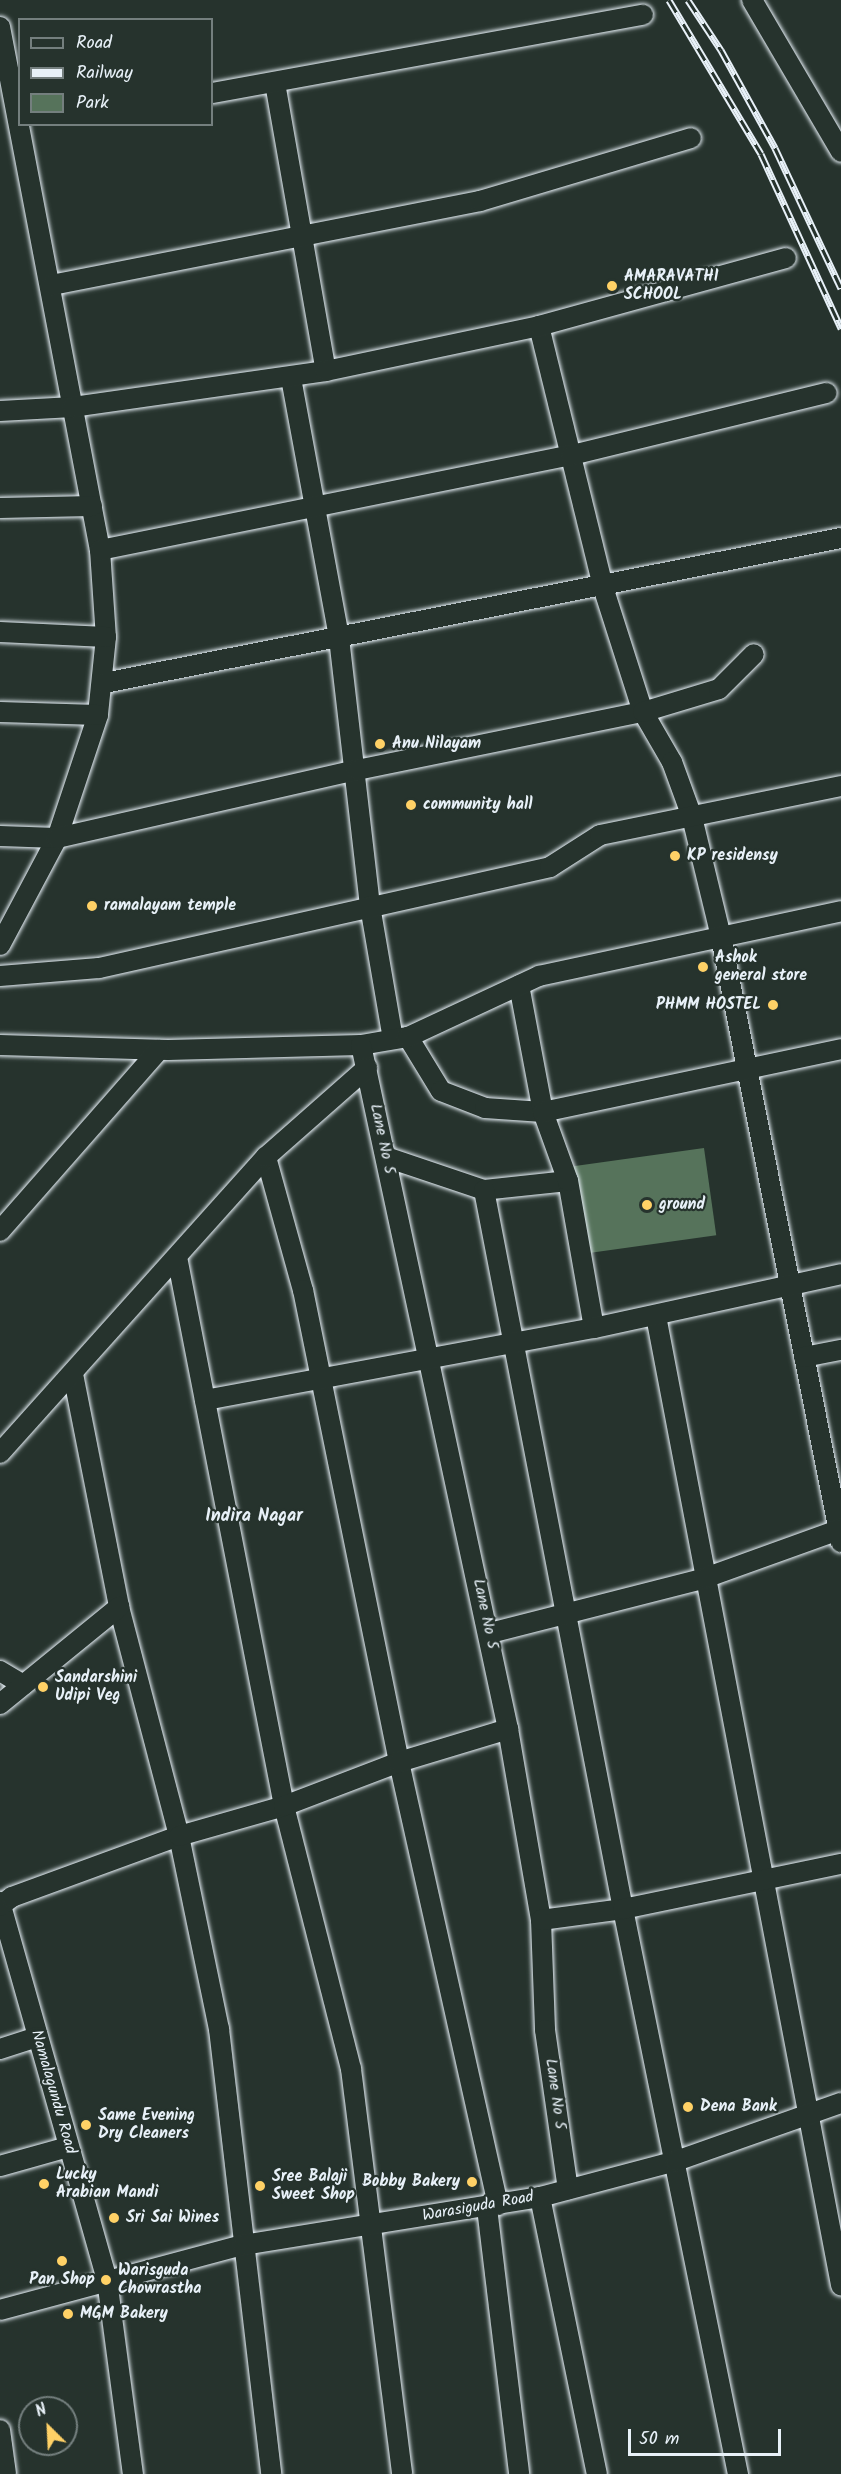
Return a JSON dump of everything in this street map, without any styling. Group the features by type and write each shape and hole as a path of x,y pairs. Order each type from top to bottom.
{"street":[{"path":"752,0 841,153"},
{"path":"213,93 643,15"},
{"path":"0,27 13,126 52,285 100,550 106,637 104,683 98,715 57,838 0,945"},
{"path":"275,83 326,371"},
{"path":"52,285 480,201 691,138"},
{"path":"0,411 73,407 291,378 539,326 786,258"},
{"path":"490,1633 705,1578 840,1533 788,1286 721,937 692,817 672,762 643,712 603,587 539,326"},
{"path":"291,378 317,508 339,638 357,770 370,906 400,1038 441,1091 485,1108 543,1112 841,1049"},
{"path":"100,550 317,508 572,454 827,393"},
{"path":"0,508 92,506"},
{"path":"104,683 603,587 841,538"},
{"path":"0,632 106,637"},
{"path":"0,836 57,838 357,770 643,712 719,689 754,654"},
{"path":"0,712 98,715"},
{"path":"0,976 99,968 550,867 600,835 841,786"},
{"path":"0,1045 159,1050 362,1045 400,1038 539,976 841,911"},
{"path":"519,986 543,1112 568,1181 594,1328"},
{"name":"Lane No 5","path":"362,1045 428,1358 490,1633 508,1729 542,1920 546,2030 568,2189"},
{"path":"0,1231 159,1050"},
{"path":"0,1453 266,1157 367,1068"},
{"path":"266,1157 303,1290 492,2206 519,2474"},
{"path":"386,1157 484,1190 568,1181"},
{"path":"484,1190 623,1909 738,2474"},
{"path":"177,1257 284,1806 351,2069 402,2474"},
{"path":"205,1400 320,1381 513,1341 656,1316 841,1274"},
{"path":"656,1316 807,2118 841,2284"},
{"path":"804,1357 841,1350"},
{"path":"73,1374 119,1607 179,1836 219,2029 271,2474"},
{"path":"0,1704 119,1607"},
{"path":"0,1671 23,1685"},
{"path":"0,1905 12,1897 179,1836 284,1806 399,1762 508,1729"},
{"path":"542,1920 623,1909 841,1864"},
{"name":"Namalagundu Road","path":"0,1905 107,2280 133,2474"},
{"path":"0,2049 37,2037"},
{"name":"Warasiguda Road","path":"0,2310 243,2245 540,2197 676,2161 807,2118 841,2103"},
{"path":"0,2166 68,2147"},
{"path":"540,2197 597,2474"},
{"path":"0,2430 6,2474"}],"green space":[{"name":"ground","path":"704,1148 716,1235 586,1254 573,1166"}],"railway":[{"path":"669,0 761,154 841,328"},
{"path":"688,0 721,50 775,148 841,288"}],"place":[{"name":"AMARAVATHI SCHOOL","path":"612,286"},
{"name":"Anu Nilayam","path":"380,744"},
{"name":"community hall","path":"411,805"},
{"name":"KP residensy","path":"675,856"},
{"name":"ramalayam temple","path":"92,906"},
{"name":"Ashok general store","path":"703,967"},
{"name":"PHMM HOSTEL","path":"773,1005"},
{"name":"ground","path":"647,1205"},
{"name":"Sandarshini Udipi Veg","path":"43,1687"},
{"name":"Dena Bank","path":"688,2107"},
{"name":"Same Evening Dry Cleaners","path":"86,2125"},
{"name":"Bobby Bakery","path":"472,2182"},
{"name":"Lucky Arabian Mandi","path":"44,2184"},
{"name":"Sree Balaji Sweet Shop","path":"260,2186"},
{"name":"Sri Sai Wines","path":"114,2218"},
{"name":"Pan Shop","path":"62,2261"},
{"name":"Warisguda Chowrastha","path":"106,2280"},
{"name":"MGM Bakery","path":"68,2314"}],"district":[{"name":"Indira Nagar","path":"254,1517"}]}
